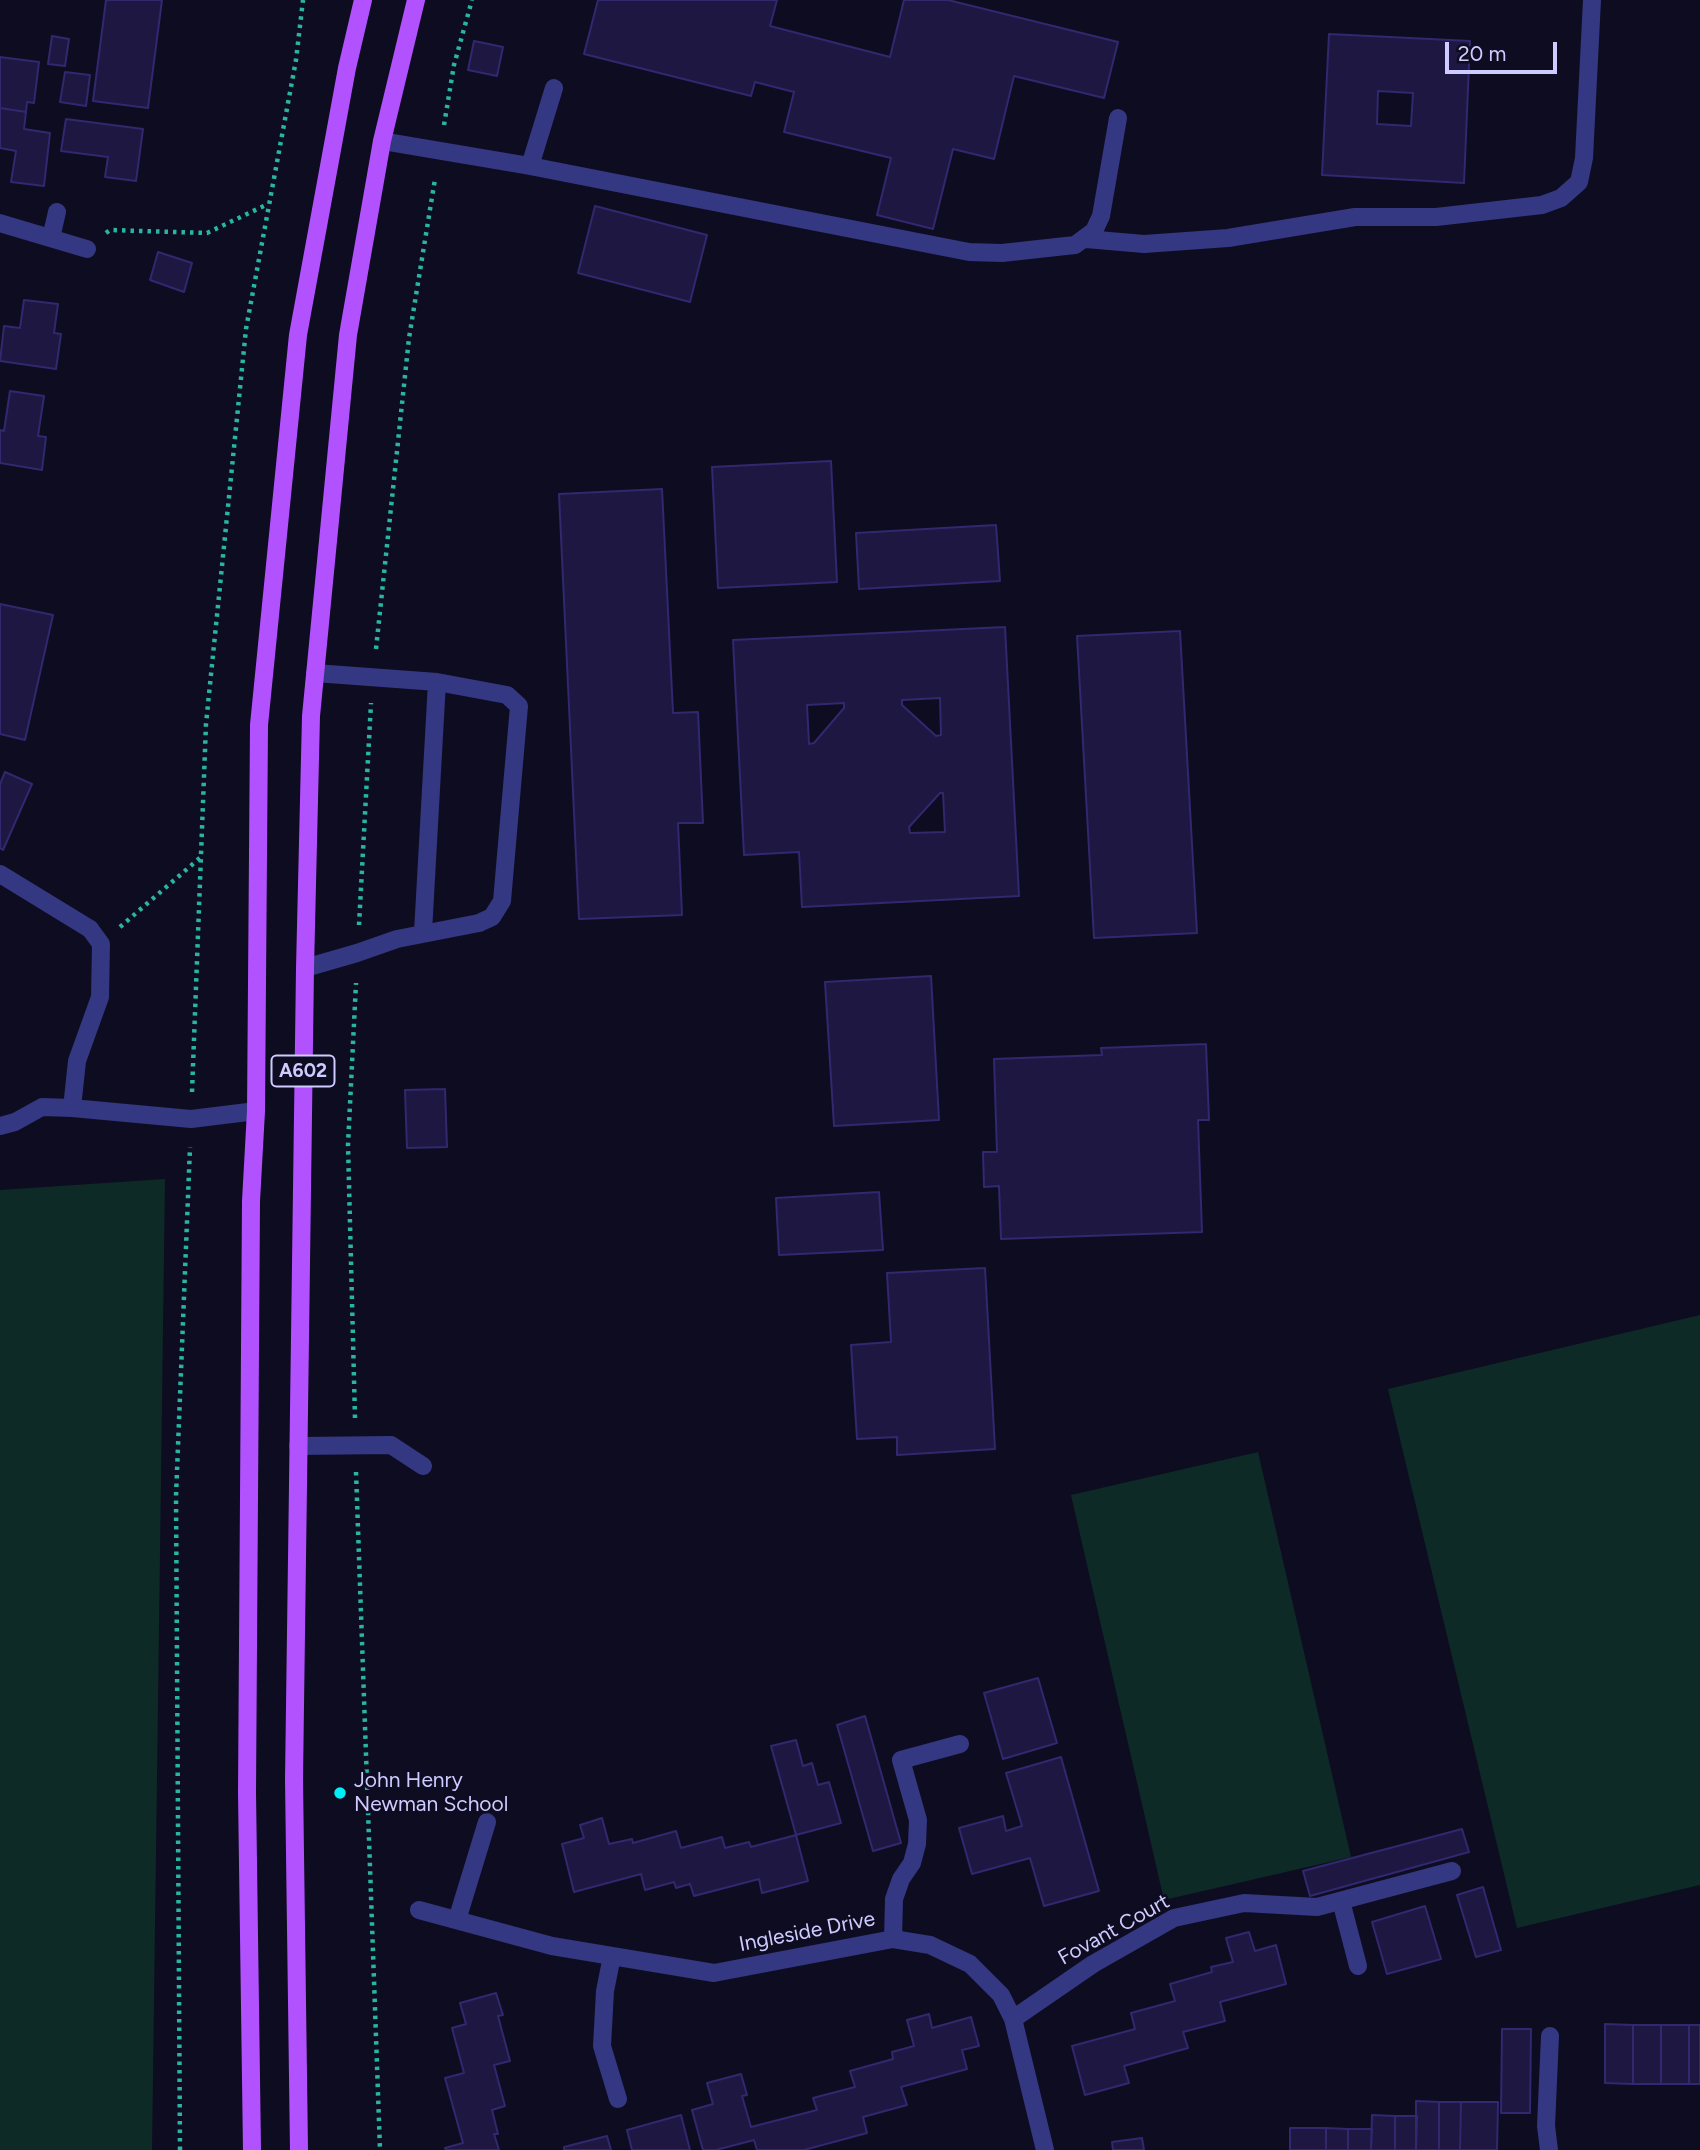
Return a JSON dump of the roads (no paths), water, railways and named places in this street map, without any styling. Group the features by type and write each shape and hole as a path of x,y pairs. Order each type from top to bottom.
{"main road":[{"name":"A602","path":"252,2150 247,1778 251,1200 256,1111 259,724 298,335 347,68 363,0"},
{"name":"A602","path":"299,2150 294,1779 311,716 348,335 382,141 416,0"}],"street":[{"path":"1086,239 1144,244 1228,238 1355,216 1436,217 1542,205 1561,198 1579,182 1584,158 1592,0"},
{"path":"530,166 554,88"},
{"path":"382,141 530,166 970,252 1002,253 1075,245 1094,231 1101,216 1118,118"},
{"path":"51,239 57,212"},
{"path":"0,223 87,249"},
{"path":"305,968 397,939 479,923 492,917 502,901 519,715 519,706 507,695 437,682 316,673"},
{"path":"423,932 437,682"},
{"path":"0,874 90,929 101,944 100,997 77,1061 72,1108"},
{"path":"0,1126 15,1122 42,1108 72,1108 191,1119 256,1111"},
{"path":"298,1446 391,1445 423,1466"},
{"path":"893,1939 894,1899 901,1879 912,1863 917,1844 918,1820 901,1760 960,1744"},
{"path":"457,1920 487,1822"},
{"name":"Fovant Court","path":"1013,2019 1093,1964 1174,1918 1244,1902 1317,1907 1452,1871"},
{"path":"1341,1900 1358,1966"},
{"name":"Ingleside Drive","path":"419,1910 551,1946 714,1973 893,1939 930,1945 970,1965 1002,1995 1013,2019 1045,2150"},
{"path":"612,1956 605,1991 603,2046 618,2099"},
{"path":"1549,2150 1546,2126 1550,2036"}],"place":[{"name":"John Henry Newman School","path":"340,1793"}]}
